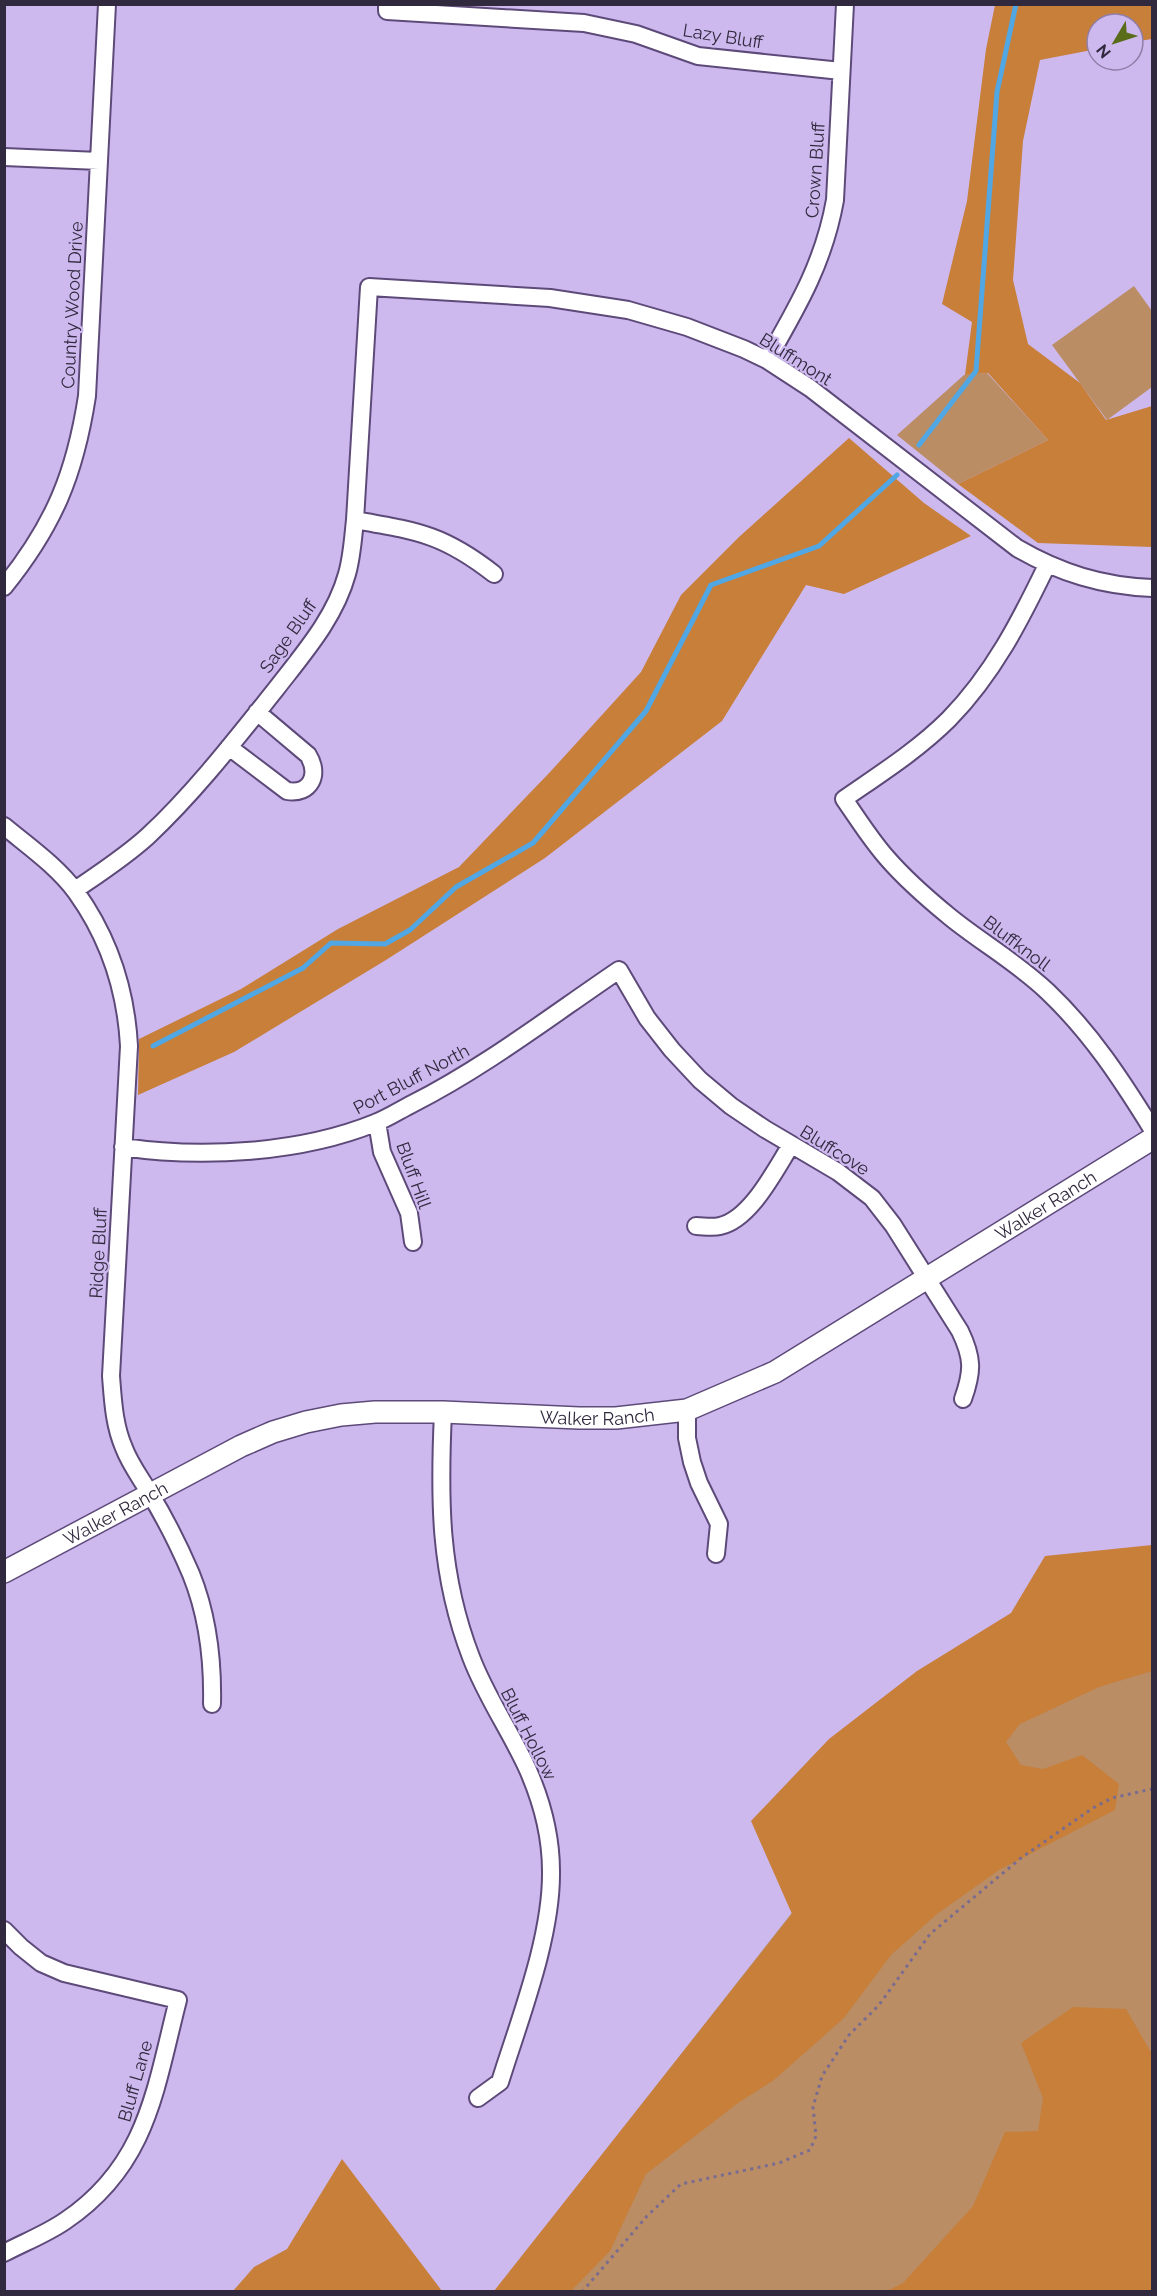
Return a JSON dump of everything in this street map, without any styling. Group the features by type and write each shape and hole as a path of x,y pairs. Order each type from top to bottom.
{"street":[{"name":"Country Wood Drive","path":"4,587 26,559 56,508 73,465 82,430 87,396 107,4"},
{"name":"Crown Bluff","path":"767,360 809,285 830,229 835,200 845,4"},
{"name":"Lazy Bluff","path":"387,8 584,23 636,34 698,56 841,71"},
{"path":"4,157 99,161"},
{"name":"Bluffmont","path":"369,287 550,298 628,310 687,327 767,360 810,388 1017,548 1047,565 1083,578 1110,584 1152,588"},
{"name":"Sage Bluff","path":"75,890 116,863 147,837 176,807 229,747 325,624 347,575 355,520 369,287"},
{"path":"355,520 417,531 435,537 470,555 494,574"},
{"name":"Bluffknoll","path":"1047,565 1019,624 999,658 975,690 949,719 919,745 844,799 885,856 907,879 952,919 1007,958 1046,990 1080,1025 1111,1064 1152,1129"},
{"path":"229,747 287,791 295,793 303,790 311,782 315,772 314,764 308,755 257,712"},
{"name":"Ridge Bluff","path":"4,826 75,890 107,945 124,999 129,1046 111,1376 113,1412 130,1462 150,1493 178,1546 202,1605 213,1668 212,1704"},
{"name":"Port Bluff North","path":"123,1147 147,1151 219,1152 291,1146 348,1132 377,1122 471,1072 619,970"},
{"name":"Bluffcove","path":"619,970 647,1018 700,1080 731,1106 838,1172 872,1198 960,1330 968,1348 972,1369 963,1400"},
{"name":"Bluff Hill","path":"377,1122 382,1152 409,1213 413,1242"},
{"name":"Walker Ranch","path":"4,1572 241,1446 273,1432 306,1422 340,1415 375,1412 616,1418 687,1410 775,1372 1152,1139"},
{"path":"696,1226 720,1226 742,1214 758,1195 791,1145"},
{"path":"687,1410 687,1438 692,1462 719,1524 716,1554"},
{"name":"Bluff Hollow","path":"443,1412 441,1516 446,1565 456,1612 471,1658 491,1702 527,1768 537,1793 548,1836 551,1871 546,1925 500,2082 478,2098"},
{"name":"Bluff Lane","path":"4,1930 41,1963 64,1973 177,2000 150,2111 129,2154 116,2173 84,2207 45,2233 4,2253"}],"path":[{"path":"582,2292 647,2216 681,2184 779,2163 810,2150 816,2136 813,2107 822,2076 849,2035 879,2005 930,1934 1022,1858 1093,1808 1112,1798 1152,1789"}],"shaded area":[{"path":"995,5 1152,5 1152,39 1145,40 1145,12 1085,12 1085,51 1040,60 1023,141 1013,280 1028,344 1080,383 1106,420 1152,406 1152,547 1038,543 958,484 1048,440 988,373 965,375 972,322 942,304 967,201 986,49"},
{"path":"1134,286 1152,311 1152,387 1107,420 1052,345"},
{"path":"987,373 1048,440 958,484 897,435 964,375"},
{"path":"849,438 924,503 971,536 844,594 806,585 722,721 545,858 386,960 234,1052 138,1095 139,1039 241,989 338,929 459,867 641,672 681,595 739,537"},
{"path":"1152,1545 1152,1671 1099,1687 1020,1724 1006,1742 1021,1765 1043,1769 1082,1755 1119,1784 1115,1810 999,1870 937,1914 891,1955 844,2018 774,2080 738,2103 646,2174 610,2251 571,2291 494,2291 792,1914 751,1821 829,1739 917,1671 1011,1613 1045,1556"},
{"path":"1152,1600 1152,2291 494,2292 842,1849"},
{"path":"1073,2007 1126,2009 1152,2054 1152,2291 887,2291 903,2283 973,2206 1005,2132 1038,2131 1043,2098 1021,2043"},
{"path":"342,2159 442,2291 233,2291 254,2267 287,2249"}],"waterway":[{"path":"919,445 976,371 997,92 1016,4"},
{"path":"153,1046 303,968 331,943 385,944 410,930 456,887 533,843 646,711 711,585 819,546 897,475"}]}
